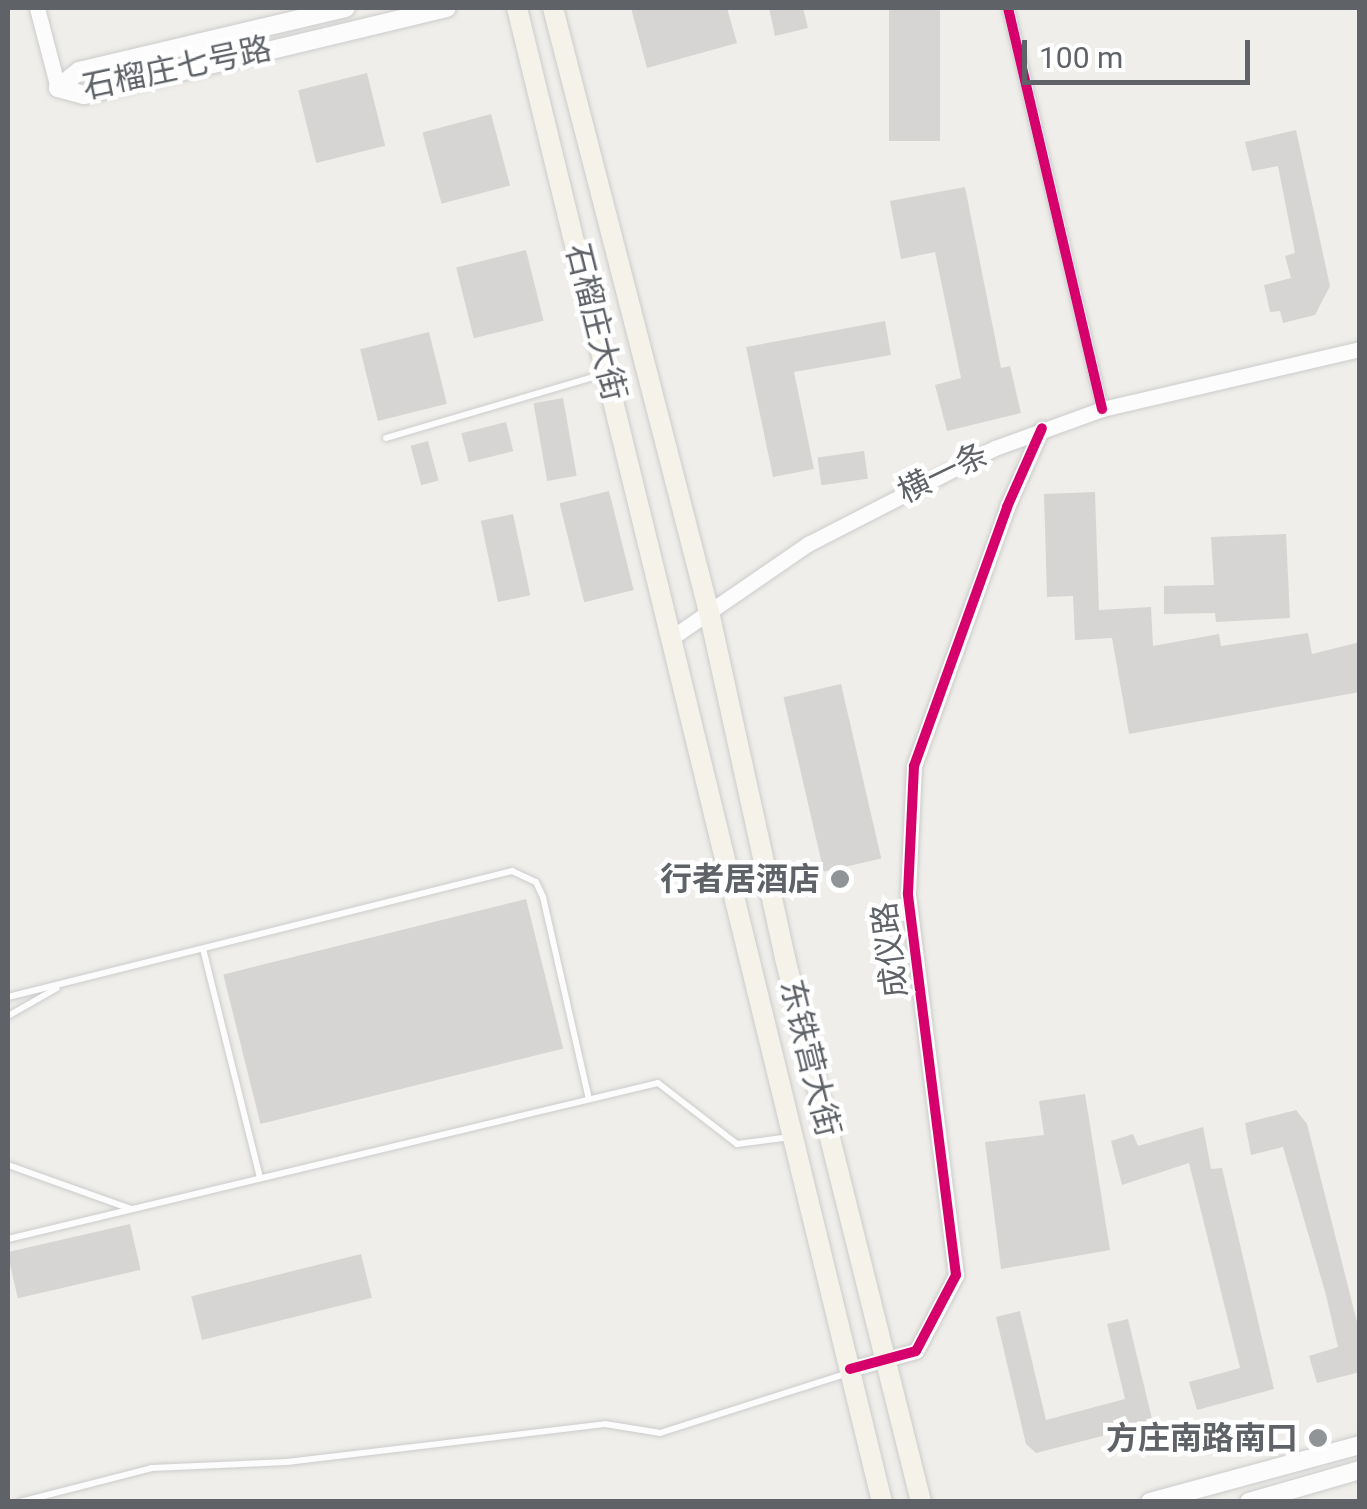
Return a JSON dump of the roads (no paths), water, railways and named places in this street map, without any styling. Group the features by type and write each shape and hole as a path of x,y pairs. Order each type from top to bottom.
{"main road":[{"name":"石榴庄七号路","path":"58,88 79,71 346,8"},
{"name":"石榴庄七号路","path":"58,88 84,95 447,8"},
{"name":"石榴庄大街","path":"517,8 674,636"},
{"name":"石榴庄大街","path":"552,8 708,612"},
{"name":"东铁营大街","path":"708,612 785,958 888,1358 920,1502"},
{"name":"东铁营大街","path":"674,636 882,1502"},
{"path":"1150,1502 1360,1446"},
{"path":"1249,1502 1360,1470"}],"street":[{"path":"37,8 58,88"},
{"path":"1008,8 1102,408"},
{"name":"横一条","path":"674,636 864,512 1042,428 1102,408 1360,350"},
{"name":"成仪路","path":"850,1370 916,1350 927,1337 956,1275 908,893 914,766 1007,507 1042,428"}],"lane":[{"path":"386,438 609,372"},
{"path":"8,997 512,871 525,874 543,897 589,1099"},
{"path":"204,948 260,1178"},
{"path":"8,1016 67,982"},
{"path":"8,1239 658,1083 737,1144 795,1136"},
{"path":"8,1165 132,1209"},
{"path":"20,1502 152,1468 287,1462 605,1424 660,1433 836,1381 850,1370"}],"place":[{"name":"行者居酒店","path":"840,879"},
{"name":"方庄南路南口","path":"1318,1438"}]}
